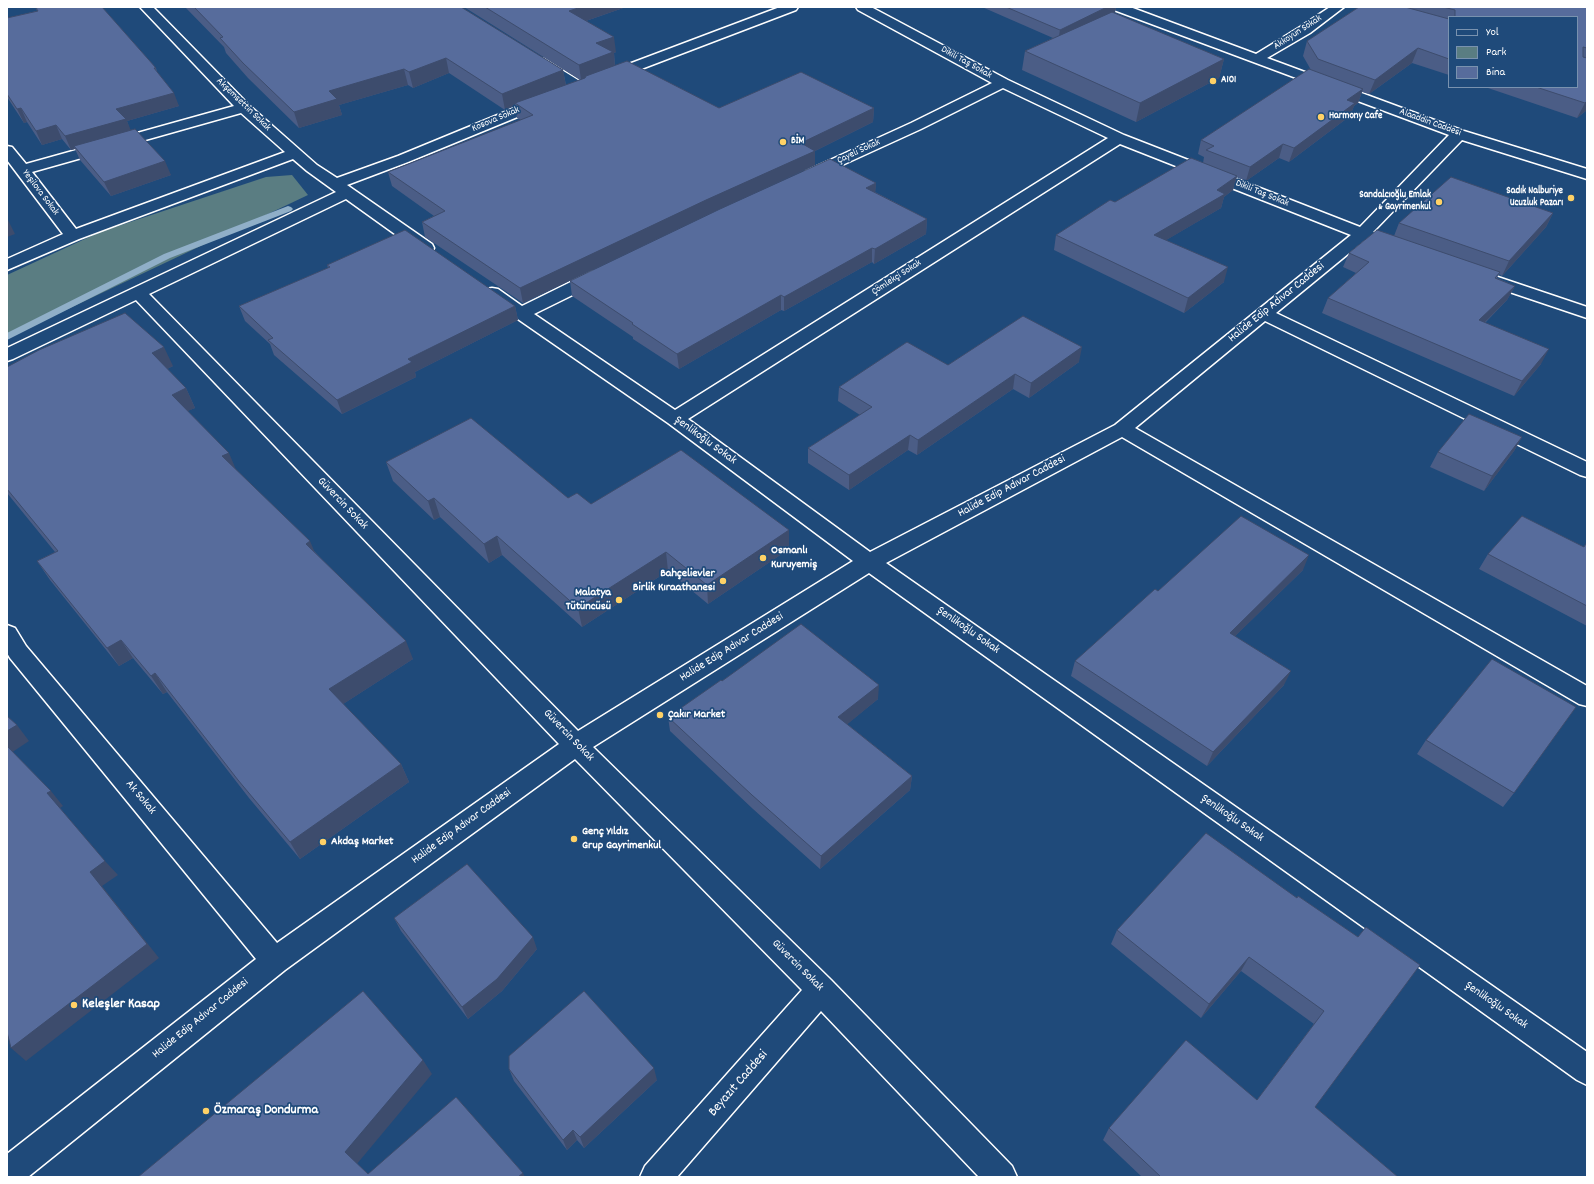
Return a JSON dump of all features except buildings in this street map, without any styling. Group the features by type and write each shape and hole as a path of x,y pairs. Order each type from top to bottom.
{"street":[{"name":"Akşemsettin Sokak","path":"146,7 244,108 312,168 341,189"},
{"name":"Kosova Sokak","path":"7,355 138,293 341,189 403,159 522,109 581,88 792,7"},
{"name":"Dikili Taş Sokak","path":"862,7 1003,83 1119,138 1385,242"},
{"name":"Alaaddin Caddesi","path":"1118,7 1459,134 1587,174"},
{"name":"Akkoyun Sokak","path":"1258,58 1305,30 1338,7"},
{"path":"529,56 581,88"},
{"name":"Çayeli Sokak","path":"801,179 916,126 1003,83"},
{"path":"22,170 244,108"},
{"name":"Halide Edip Adıvar Caddesi","path":"7,1174 274,961 576,745 869,562 1122,429 1362,234 1459,134"},
{"name":"Çömlekçi Sokak","path":"676,419 1119,138"},
{"name":"Yeşilova Sokak","path":"8,151 73,236"},
{"path":"7,265 73,236 295,153"},
{"path":"341,189 444,260"},
{"path":"521,313 614,268"},
{"path":"1475,274 1587,314"},
{"name":"Şenlikoğlu Sokak","path":"476,282 676,419 869,562 1587,1070"},
{"name":"Güvercin Sokak","path":"138,293 576,745 821,990 1001,1177"},
{"path":"1264,314 1587,470"},
{"path":"1122,429 1587,697"},
{"name":"Ak Sokak","path":"11,648 274,961"},
{"name":"Beyazıt Caddesi","path":"656,1177 821,990"}],"green space":[{"path":"292,175 308,195 7,338 7,275 100,232 266,177"}],"waterway":[{"path":"7,337 167,256 288,209"}],"place":[{"name":"A101","path":"1213,81"},
{"name":"Harmony Cafe","path":"1321,117"},
{"name":"BİM","path":"783,142"},
{"name":"Sadık Nalburiye Ucuzluk Pazarı","path":"1571,198"},
{"name":"Sandalcıoğlu Emlak & Gayrimenkul","path":"1439,202"},
{"name":"Osmanlı Kuruyemiş","path":"763,558"},
{"name":"Bahçelievler Birlik Kıraathanesi","path":"723,581"},
{"name":"Malatya Tütüncüsü","path":"619,600"},
{"name":"Çakır Market","path":"660,715"},
{"name":"Genç Yıldız Grup Gayrimenkul","path":"574,839"},
{"name":"Akdaş Market","path":"323,842"},
{"name":"Keleşler Kasap","path":"74,1005"},
{"name":"Özmaraş Dondurma","path":"206,1111"}]}
